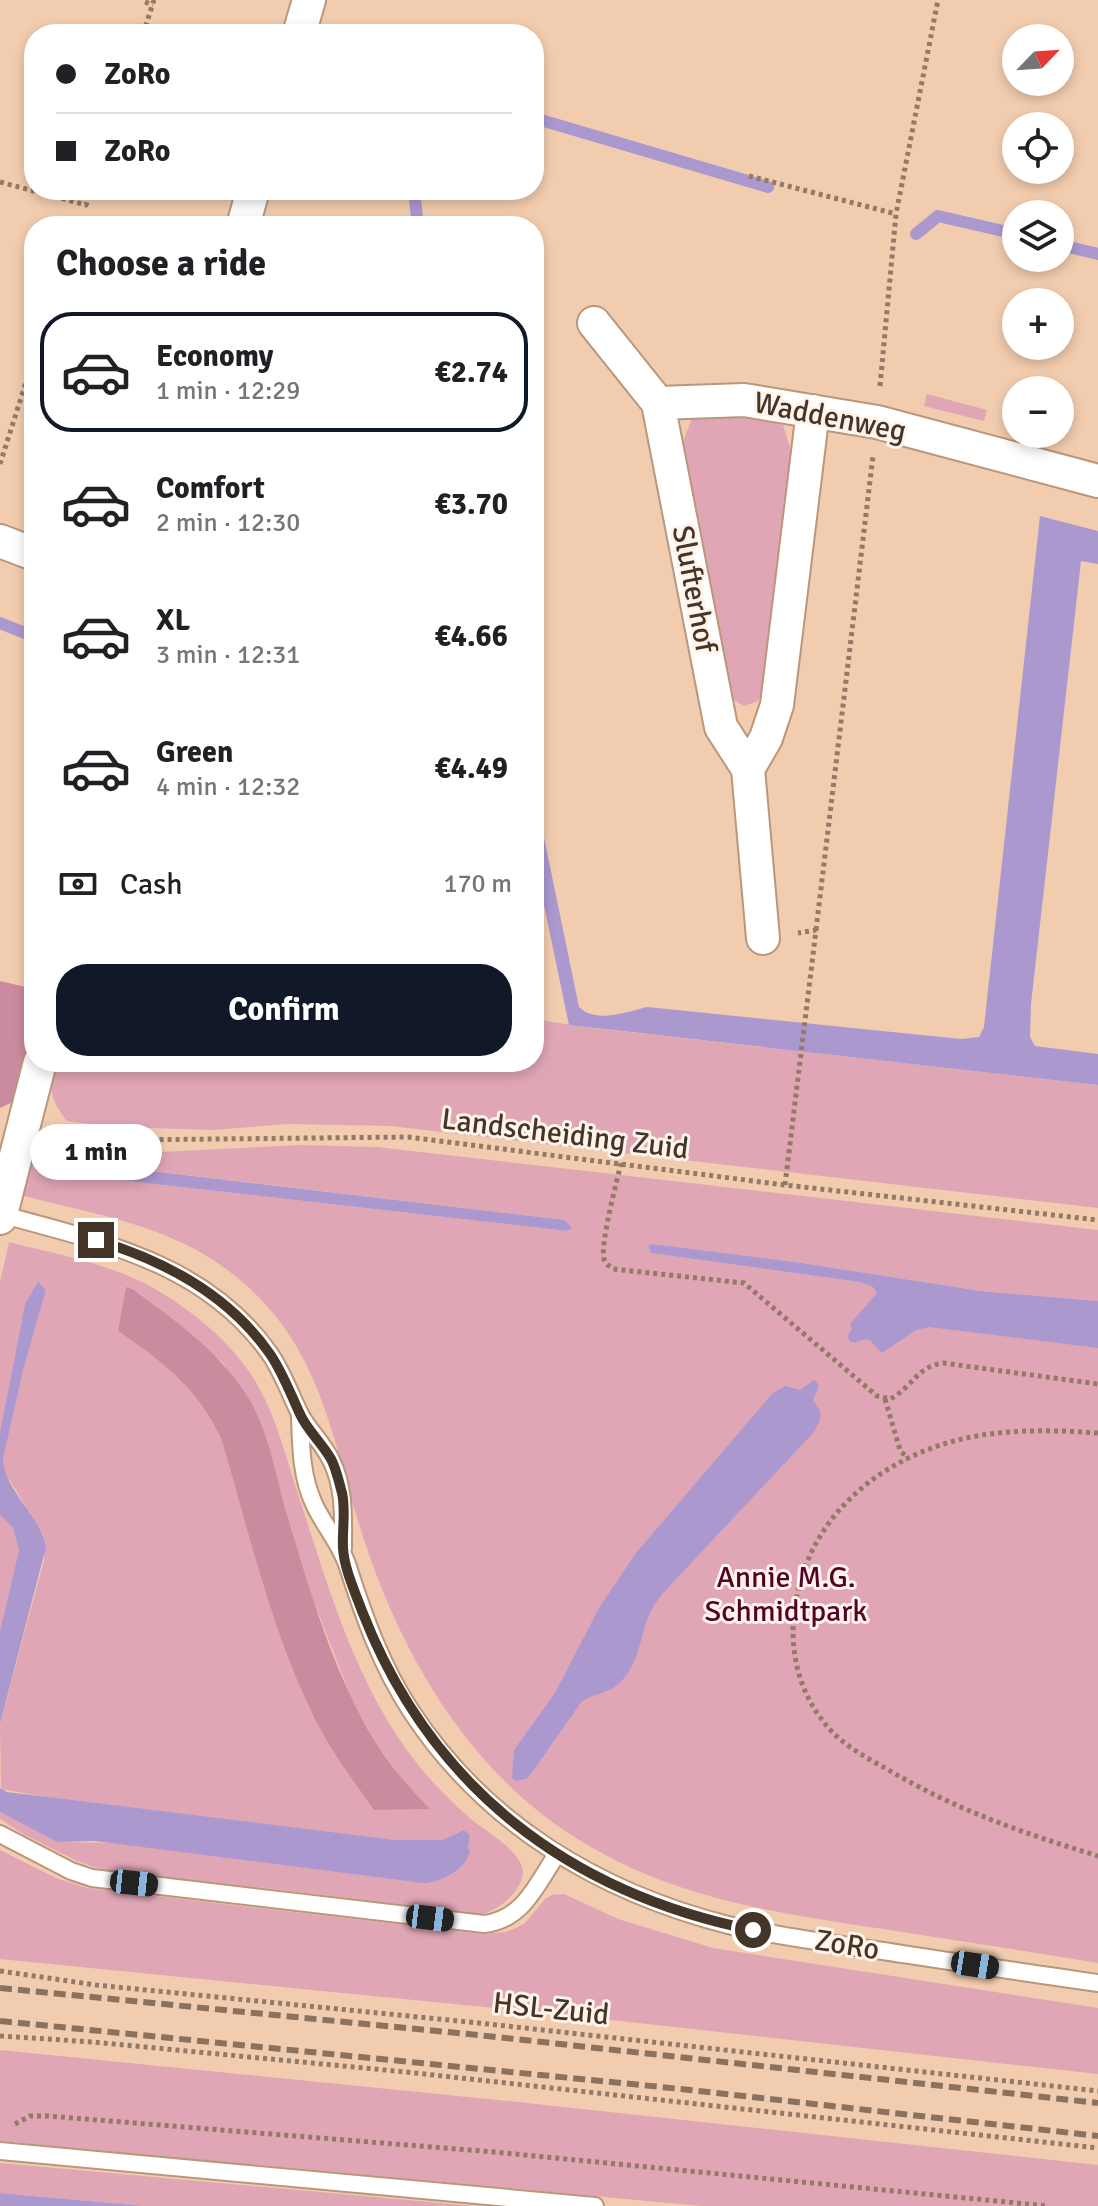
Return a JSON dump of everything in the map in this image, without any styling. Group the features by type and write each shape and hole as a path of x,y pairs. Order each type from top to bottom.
{"street":[{"path":"302,24 309,0"},
{"path":"594,323 658,403"},
{"name":"Waddenweg","path":"658,403 744,400 877,422 1098,481"},
{"name":"Slufterhof","path":"658,403 721,727 748,769 763,938"},
{"path":"748,769 766,738 777,705 813,411"},
{"path":"0,541 24,550"},
{"path":"0,1216 38,1072"}],"lane":[{"name":"ZoRo","path":"0,1216 120,1247 157,1261 194,1282 244,1325 269,1352 291,1391 300,1416 331,1459 343,1496 343,1551"},
{"name":"ZoRo","path":"300,1416 302,1465 314,1504 343,1551 371,1633 411,1711 451,1762 491,1803 557,1854 582,1870 642,1898 731,1925 1098,1983"},
{"path":"0,1834 71,1871 92,1878 484,1924 511,1917 557,1854"},
{"path":"2,2151 595,2206"}],"path":[{"path":"785,1185 877,422 896,214 938,0"},
{"path":"145,2 154,2 146,24"},
{"path":"749,176 896,214"},
{"path":"0,182 24,188"},
{"path":"67,200 86,205 88,200"},
{"path":"0,464 24,388"},
{"path":"763,938 816,930"},
{"name":"Landscheiding Zuid","path":"24,1128 122,1140 408,1137 785,1185 1098,1220"},
{"path":"621,1163 606,1238 604,1259 608,1265 613,1269 744,1283 877,1396 885,1399 898,1395 925,1367 943,1363 1098,1384"},
{"path":"885,1399 900,1450 908,1459"},
{"path":"1098,1433 999,1433 935,1447 859,1488 824,1528 808,1559 793,1619 793,1646 800,1676 811,1702 823,1723 849,1746 935,1797 1012,1829 1098,1856"},
{"name":"HSL-Zuid","path":"0,1971 96,1985 1098,2091"},
{"path":"0,2036 406,2072 1098,2148"},
{"path":"2,2151 9,2128 19,2120 30,2116 48,2116 494,2152 1048,2206"}],"green space":[{"path":"927,394 987,410 984,421 924,406"},
{"path":"758,417 783,425 792,454 769,681 758,701 744,706 734,700 728,682 680,450 692,418"},
{"path":"544,1021 1098,1085 1098,1208 390,1126 288,1124 214,1130 114,1127 67,1121 52,1093 52,1072 544,1072"},
{"name":"Annie M.G. Schmidtpark","path":"49,1141 102,1149 160,1152 298,1145 377,1147 1098,1230 1098,1301 981,1291 802,1263 648,1247 651,1253 859,1282 873,1287 1098,1310 1098,1963 796,1915 712,1897 632,1868 555,1824 494,1770 467,1739 443,1706 402,1635 371,1560 319,1394 302,1357 280,1322 251,1290 191,1247 120,1220 21,1195 31,1154","holes":["76,1162 565,1220 571,1228 567,1231 84,1176 78,1173"]},
{"path":"9,1242 98,1265 132,1277 178,1303 206,1324 242,1362 260,1390 273,1419 339,1617 379,1706 404,1746 431,1780 472,1820 506,1845 521,1864 522,1880 504,1903 481,1914 109,1872 77,1861 0,1819 0,1812 57,1842 468,1848 470,1835 464,1830 442,1840 396,1840 63,1800 1,1789 0,1724 44,1560 43,1534 4,1471 3,1459 46,1290 25,1304 0,1432 0,1282","holes":["126,1288 164,1313 223,1363 261,1427 312,1597 352,1700 377,1745 429,1808 374,1810 321,1730 274,1617 222,1441 213,1423 179,1378 118,1331"]},
{"path":"0,1515 13,1528 19,1550 0,1631"},
{"path":"0,1850 56,1878 87,1888 483,1934 516,1928 525,1923 545,1899 564,1894 618,1919 713,1948 1098,2008 1098,2074 575,2016 0,1959"},
{"path":"0,2050 1098,2165 1098,2206 701,2206 0,2141"},
{"path":"0,2163 474,2206 144,2206 0,2193"}],"shaded area":[{"path":"1040,516 1098,531 1098,564 1081,561 1031,1004 1030,1037 1035,1046 1098,1054 1098,1085 569,1025 544,905 544,837 579,1007 586,1012 603,1016 647,1007 961,1039 979,1037 984,1027"},
{"path":"0,981 24,987 24,1072 27,1072 17,1098 0,1108"},
{"path":"75,1162 565,1220 572,1228 567,1231 84,1176 78,1173"},
{"path":"651,1244 802,1263 981,1291 1098,1301 1098,1348 929,1327 916,1330 882,1353 870,1341 865,1339 855,1343 849,1341 848,1335 852,1329 850,1324 877,1293 873,1287 859,1282 651,1253 648,1247"},
{"path":"38,1282 46,1290 3,1459 10,1482 37,1524 46,1547 0,1724 0,1631 19,1550 13,1528 0,1515 0,1432 25,1304"},
{"path":"126,1287 207,1348 233,1376 252,1404 270,1449 313,1600 347,1687 382,1752 430,1809 374,1810 328,1743 286,1652 222,1441 203,1407 179,1378 118,1331"},
{"path":"814,1380 819,1385 813,1400 821,1415 814,1432 663,1593 650,1612 634,1661 624,1678 613,1688 582,1701 528,1778 517,1781 512,1778 514,1750 555,1693 599,1608 636,1553 772,1394 785,1386 800,1390"},
{"path":"0,1788 7,1792 396,1840 442,1840 464,1830 470,1835 470,1852 463,1865 451,1874 423,1883 95,1841 57,1842 0,1812"},
{"path":"0,2193 144,2206 0,2206"}],"waterway":[{"path":"544,121 768,187"},
{"path":"415,200 417,216"},
{"path":"916,234 938,216 1002,231"},
{"path":"1074,248 1098,254"},
{"path":"0,623 24,633"}],"railway":[{"path":"0,1988 478,2035 1098,2103"},
{"path":"0,2021 681,2089 1098,2136"}],"route":[{"path":"96,1240 157,1261 194,1282 254,1334 269,1352 291,1391 300,1416 331,1459 343,1496 343,1551 371,1633 411,1711 460,1772 524,1830 582,1870 642,1898 685,1913 753,1930"}]}
